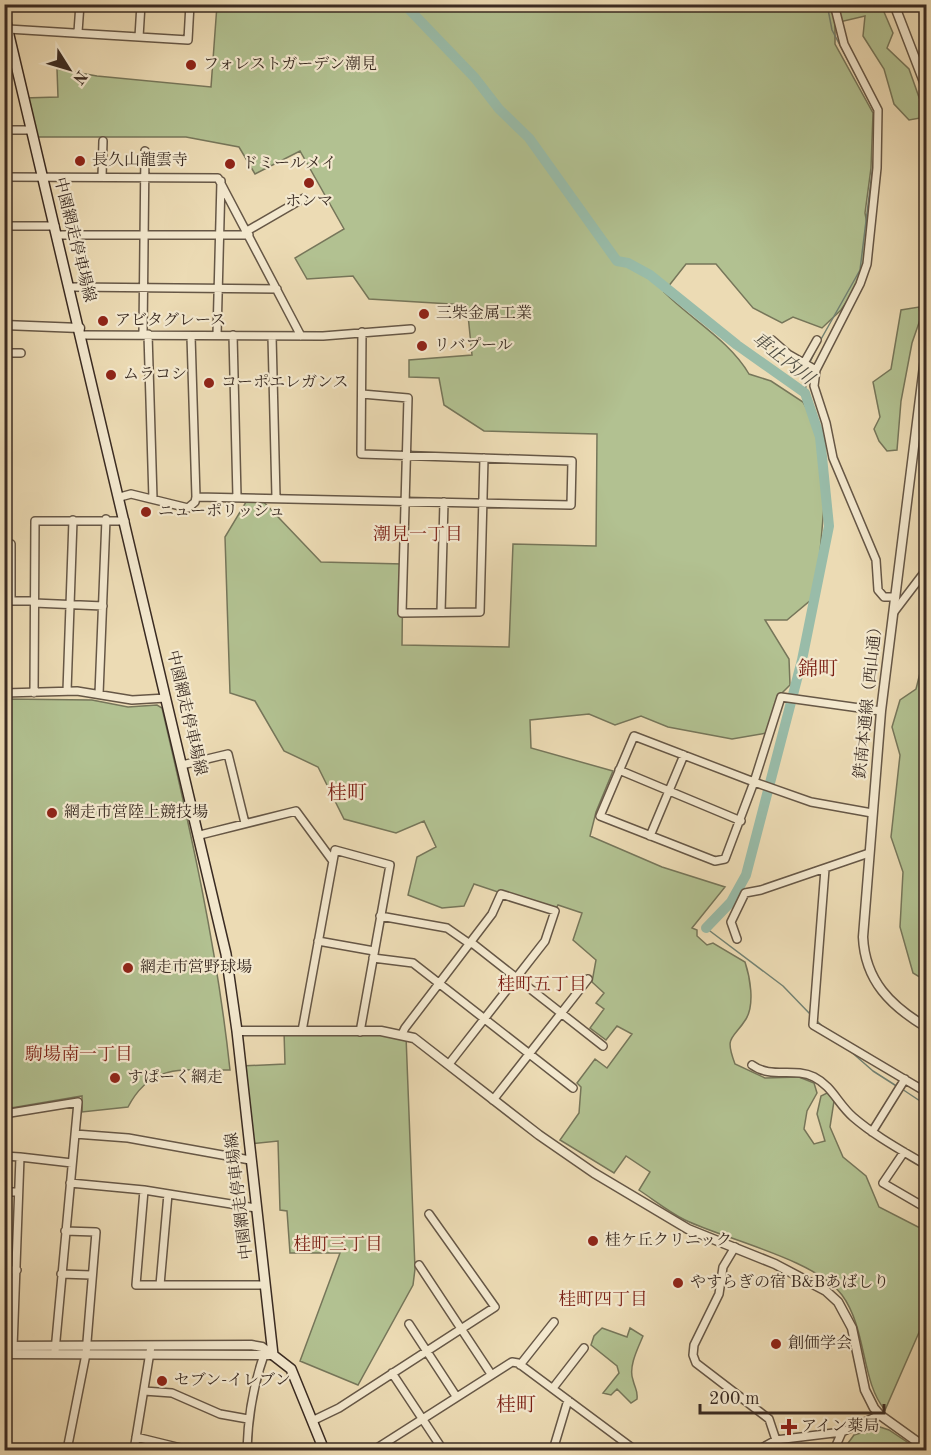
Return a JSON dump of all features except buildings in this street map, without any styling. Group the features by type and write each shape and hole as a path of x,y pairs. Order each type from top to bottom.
{"main road":[{"name":"中園網走停車場線","path":"4,14 200,835 226,954 237,1031 265,1285 268,1355"},
{"path":"268,1355 291,1369 324,1450"}],"street":[{"path":"78,32 80,4"},
{"path":"139,37 141,4"},
{"path":"8,28 188,40 190,4"},
{"path":"810,366 855,295 867,264 877,168 878,110 844,44 834,4"},
{"path":"894,4 926,86"},
{"path":"4,130 31,130"},
{"path":"102,177 104,141"},
{"path":"145,151 143,234 145,334 153,499"},
{"path":"4,177 218,178 301,336"},
{"path":"217,335 221,181"},
{"path":"4,226 219,236 248,233 304,198"},
{"path":"70,287 144,290 277,289"},
{"path":"4,325 81,332 191,336 301,336 411,328"},
{"path":"196,497 571,505 572,460 361,454 362,332"},
{"path":"233,335 237,497"},
{"path":"120,497 131,494 188,508 195,502 191,336"},
{"path":"272,336 276,497"},
{"path":"772,340 788,354 810,366"},
{"path":"817,340 810,366 833,458 876,560 878,590 884,597 894,597"},
{"name":"鉄南本通線（西山通）","path":"927,350 881,711 863,938 867,963 878,986 892,1004 927,1027"},
{"path":"4,353 21,353"},
{"path":"362,394 408,398 402,613 480,612 484,458"},
{"path":"441,612 444,502"},
{"path":"34,693 35,521 106,519 125,521"},
{"path":"99,694 106,519"},
{"path":"67,692 74,520"},
{"path":"4,544 11,544 8,601 103,606"},
{"path":"894,612 927,570"},
{"path":"4,693 67,692 99,694 132,700 166,698"},
{"path":"872,813 811,802 754,782 633,736 600,816 719,862 728,856 754,782 781,697 881,711"},
{"path":"182,765 228,754 245,824"},
{"path":"650,836 684,755"},
{"path":"619,770 741,821"},
{"path":"200,835 296,811 332,860"},
{"path":"302,1031 335,850 390,865 360,1032"},
{"path":"737,939 731,922 745,893 869,854"},
{"path":"825,869 813,1025 927,1092"},
{"path":"402,1034 492,914 501,894 555,911 545,941 449,1064"},
{"path":"380,916 447,928 471,943 603,1046"},
{"path":"318,941 413,963 573,1088"},
{"path":"494,1100 588,979"},
{"path":"237,1031 360,1032 402,1034 414,1038 566,1154 640,1201 688,1229 735,1247 816,1284 838,1302 855,1336 865,1390 880,1416 927,1448"},
{"path":"752,1065 762,1072 812,1076 831,1090 850,1114 872,1132 927,1165"},
{"path":"872,1132 905,1079"},
{"path":"4,1114 78,1102 55,1350"},
{"path":"75,1134 128,1137 250,1160"},
{"path":"904,1152 883,1183 927,1209"},
{"path":"4,1156 72,1162"},
{"path":"20,1157 17,1270 9,1350 151,1350 251,1345 262,1347 268,1355 255,1380 248,1419 247,1450"},
{"path":"70,1183 144,1190 255,1208"},
{"path":"144,1190 136,1285 265,1285"},
{"path":"4,1192 18,1192"},
{"path":"160,1285 168,1194"},
{"path":"312,1421 495,1308 429,1214"},
{"path":"65,1231 96,1232 86,1350 67,1450"},
{"path":"735,1247 723,1267 719,1294 694,1345 693,1355 696,1363 769,1419 776,1440"},
{"path":"418,1265 491,1374"},
{"path":"4,1270 17,1270"},
{"path":"61,1274 92,1275"},
{"path":"520,1365 554,1322"},
{"path":"409,1324 456,1396"},
{"path":"553,1388 584,1348"},
{"path":"134,1450 151,1350"},
{"path":"374,1450 512,1362 553,1388 635,1450"},
{"path":"392,1373 443,1450"},
{"path":"144,1391 172,1393 220,1414 248,1419"},
{"path":"553,1450 568,1400"},
{"path":"758,1450 776,1440 842,1432 880,1416"},
{"path":"834,1450 842,1432"},
{"path":"136,1437 185,1449"},
{"path":"387,1442 393,1450"}],"green space":[{"path":"217,5 881,5 893,33 887,48 909,69 926,117 909,120 894,104 884,69 863,36 865,16 835,23 835,44 873,113 871,168 865,213 869,235 865,263 852,294 841,310 822,328 793,317 782,323 753,308 716,264 686,264 664,292 732,351 749,374 771,381 803,402 812,417 816,432 824,506 820,553 812,599 787,620 765,620 789,659 790,685 778,697 767,733 732,739 668,727 641,716 615,725 589,714 530,720 531,748 613,771 596,812 590,836 662,867 725,887 692,928 697,930 697,936 707,945 713,943 745,962 751,998 749,1013 730,1043 735,1064 765,1078 799,1077 814,1083 817,1093 807,1111 804,1129 814,1144 825,1141 817,1114 821,1096 827,1093 831,1095 834,1101 830,1127 843,1157 866,1176 879,1207 926,1231 926,1320 885,1410 872,1385 856,1323 850,1309 842,1295 830,1283 792,1261 702,1227 673,1213 639,1190 650,1172 626,1156 614,1173 560,1140 579,1113 581,1087 577,1083 595,1059 607,1068 632,1034 617,1026 606,1040 590,1028 604,1009 596,1003 604,993 592,982 596,960 573,940 582,913 558,905 555,911 474,884 464,906 442,908 408,895 417,857 436,847 424,821 396,833 344,819 318,767 284,751 255,701 230,693 225,537 249,497 259,497 321,562 403,564 402,645 509,647 513,544 596,546 597,434 484,431 444,405 439,378 409,377 409,360 472,355 467,305 369,299 353,276 307,279 295,258 344,229 300,151 255,174 239,147 186,137 33,137 24,98 58,97 57,69 97,76 211,87"},
{"path":"919,307 921,317 912,343 901,401 897,450 887,451 879,441 874,429 880,417 873,382 891,369 901,310"},
{"path":"926,649 926,981 913,973 900,927 903,872 891,837 900,755 892,727 900,700 916,689"},
{"path":"5,699 92,700 128,707 157,705 162,708 210,933 230,1070 184,1070 159,1075 137,1092 128,1107 82,1112 82,1096 5,1109"},
{"path":"284,1031 406,1036 415,1269 413,1285 358,1385 300,1361 340,1253 290,1253 287,1211 280,1210 278,1141 249,1144 241,1066 285,1064"},
{"path":"602,1328 627,1337 630,1328 643,1336 632,1369 637,1399 631,1403 617,1389 611,1395 603,1393 619,1373 617,1366 591,1345 594,1336"},
{"path":"880,1427 889,1430 919,1450 843,1450 854,1435"}],"waterway":[{"name":"車止内川","path":"404,4 475,78 499,109 529,138 617,261 628,263 650,275 737,345 805,393 820,437 829,526 802,660 746,875 731,902 706,928"},
{"path":"827,4 832,30 864,91"},
{"path":"820,341 860,270 874,156"},
{"path":"810,362 817,347"},
{"path":"805,393 808,370"},
{"path":"706,928 783,986 810,1014"},
{"path":"816,1020 825,1029"},
{"path":"849,1050 873,1071 898,1087"},
{"path":"902,1089 926,1105"}],"place":[{"name":"フォレストガーデン潮見","path":"191,65"},
{"name":"長久山龍雲寺","path":"80,161"},
{"name":"ドミールメイ","path":"230,164"},
{"name":"ホンマ","path":"309,183"},
{"name":"三柴金属工業","path":"424,314"},
{"name":"アビタグレース","path":"103,321"},
{"name":"リバプール","path":"422,346"},
{"name":"ムラコシ","path":"111,375"},
{"name":"コーポエレガンス","path":"209,383"},
{"name":"ニューポリッシュ","path":"146,512"},
{"name":"網走市営陸上競技場","path":"52,813"},
{"name":"網走市営野球場","path":"128,968"},
{"name":"すぱーく網走","path":"115,1078"},
{"name":"桂ケ丘クリニック","path":"593,1241"},
{"name":"やすらぎの宿 B&Bあばしり","path":"678,1283"},
{"name":"創価学会","path":"776,1344"},
{"name":"セブン-イレブン","path":"162,1381"},
{"name":"アイン薬局","path":"789,1427"}],"district":[{"name":"潮見一丁目","path":"418,535"},
{"name":"錦町","path":"818,670"},
{"name":"桂町","path":"347,794"},
{"name":"桂町五丁目","path":"542,985"},
{"name":"駒場南一丁目","path":"79,1055"},
{"name":"桂町三丁目","path":"338,1245"},
{"name":"桂町四丁目","path":"603,1300"},
{"name":"桂町","path":"516,1406"}]}
